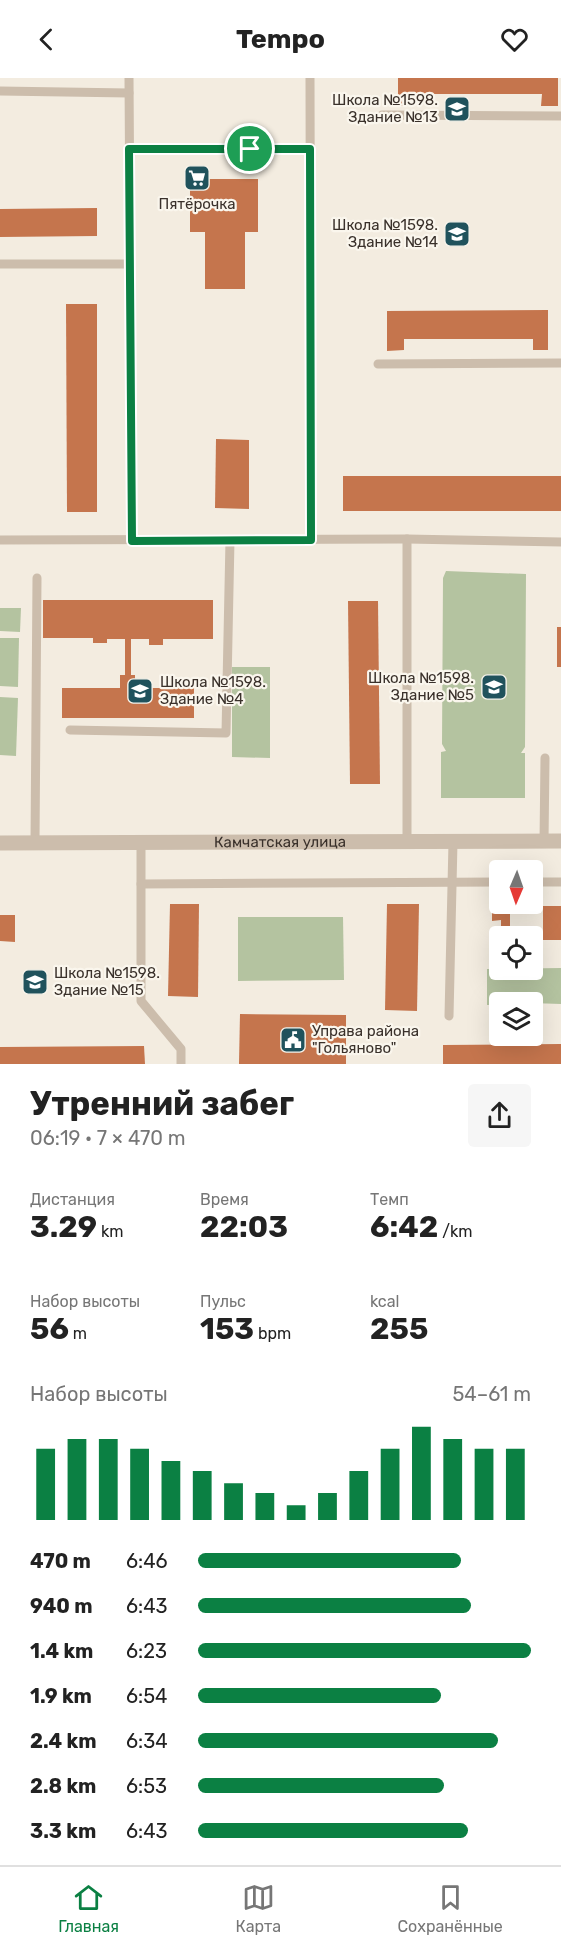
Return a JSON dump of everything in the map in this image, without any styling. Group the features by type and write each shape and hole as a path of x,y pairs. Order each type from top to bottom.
{"street":[{"name":"Камчатская улица","path":"0,843 561,841"}],"lane":[{"path":"129,78 132,541"},
{"path":"309,78 311,540"},
{"path":"0,91 129,93"},
{"path":"382,115 561,116"},
{"path":"129,149 310,149"},
{"path":"0,264 130,264"},
{"path":"378,364 561,363"},
{"path":"407,539 407,842"},
{"path":"0,540 407,539 561,542"},
{"path":"70,730 226,733 230,540"},
{"path":"35,843 37,578"},
{"path":"544,842 545,758"},
{"path":"449,1016 453,843"},
{"path":"141,844 141,1001 181,1049 181,1064"},
{"path":"141,884 489,882"},
{"path":"543,882 561,882"}],"green space":[{"path":"446,571 526,574 525,747 521,753 525,753 525,798 441,798 441,752 446,751 442,744 443,578"},
{"path":"0,608 21,608 20,632 0,631"},
{"path":"0,638 19,638 18,687 0,686"},
{"path":"232,667 270,667 270,758 232,757"},
{"path":"0,697 18,698 16,756 0,755"},
{"path":"238,917 343,917 344,980 238,981"},
{"path":"543,968 561,968 561,1004 543,1003 543,992 489,992 489,1005 487,1005 487,969 489,969 489,980 543,980"}],"building":[{"path":"398,78 558,78 558,106 541,106 542,94 411,94 410,106 398,106"},
{"path":"190,179 258,179 258,232 245,232 245,289 205,289 205,232 190,232"},
{"path":"97,208 97,236 0,237 0,209"},
{"path":"66,304 97,304 97,512 67,512"},
{"path":"548,310 548,350 533,350 533,339 404,339 404,350 387,351 387,311"},
{"path":"216,439 249,440 249,509 215,508"},
{"path":"343,476 561,476 561,511 343,511"},
{"path":"43,600 213,600 213,639 163,639 163,645 149,645 149,639 131,639 131,675 135,675 135,688 194,688 194,718 62,718 62,688 120,688 120,675 125,675 125,639 107,639 107,643 93,643 93,638 43,638"},
{"path":"348,601 378,601 380,784 350,784"},
{"path":"557,627 561,627 561,667 557,667"},
{"path":"170,904 199,904 198,997 168,996"},
{"path":"387,904 419,904 417,1011 385,1010"},
{"path":"543,906 561,906 561,940 543,940"},
{"path":"492,914 510,914 510,926 501,926 501,920 492,921"},
{"path":"0,915 15,915 15,942 0,941"},
{"name":"Управа района \"Гольяново\"","path":"240,1014 346,1015 346,1064 239,1064"},
{"path":"543,1044 561,1044 561,1064 443,1064 443,1045 543,1046"},
{"path":"144,1046 145,1064 0,1064 0,1047"}],"place":[{"name":"Школа №1598. Здание №13","path":"457,109"},
{"name":"Пятёрочка","path":"197,178"},
{"name":"Школа №1598. Здание №14","path":"457,234"},
{"name":"Школа №1598. Здание №5","path":"494,687"},
{"name":"Школа №1598. Здание №4","path":"140,691"},
{"name":"Школа №1598. Здание №15","path":"35,982"},
{"name":"Управа района \"Гольяново\"","path":"293,1040"}],"route":[{"path":"129,149 250,149 310,149 311,540 132,541 129,149"}]}
